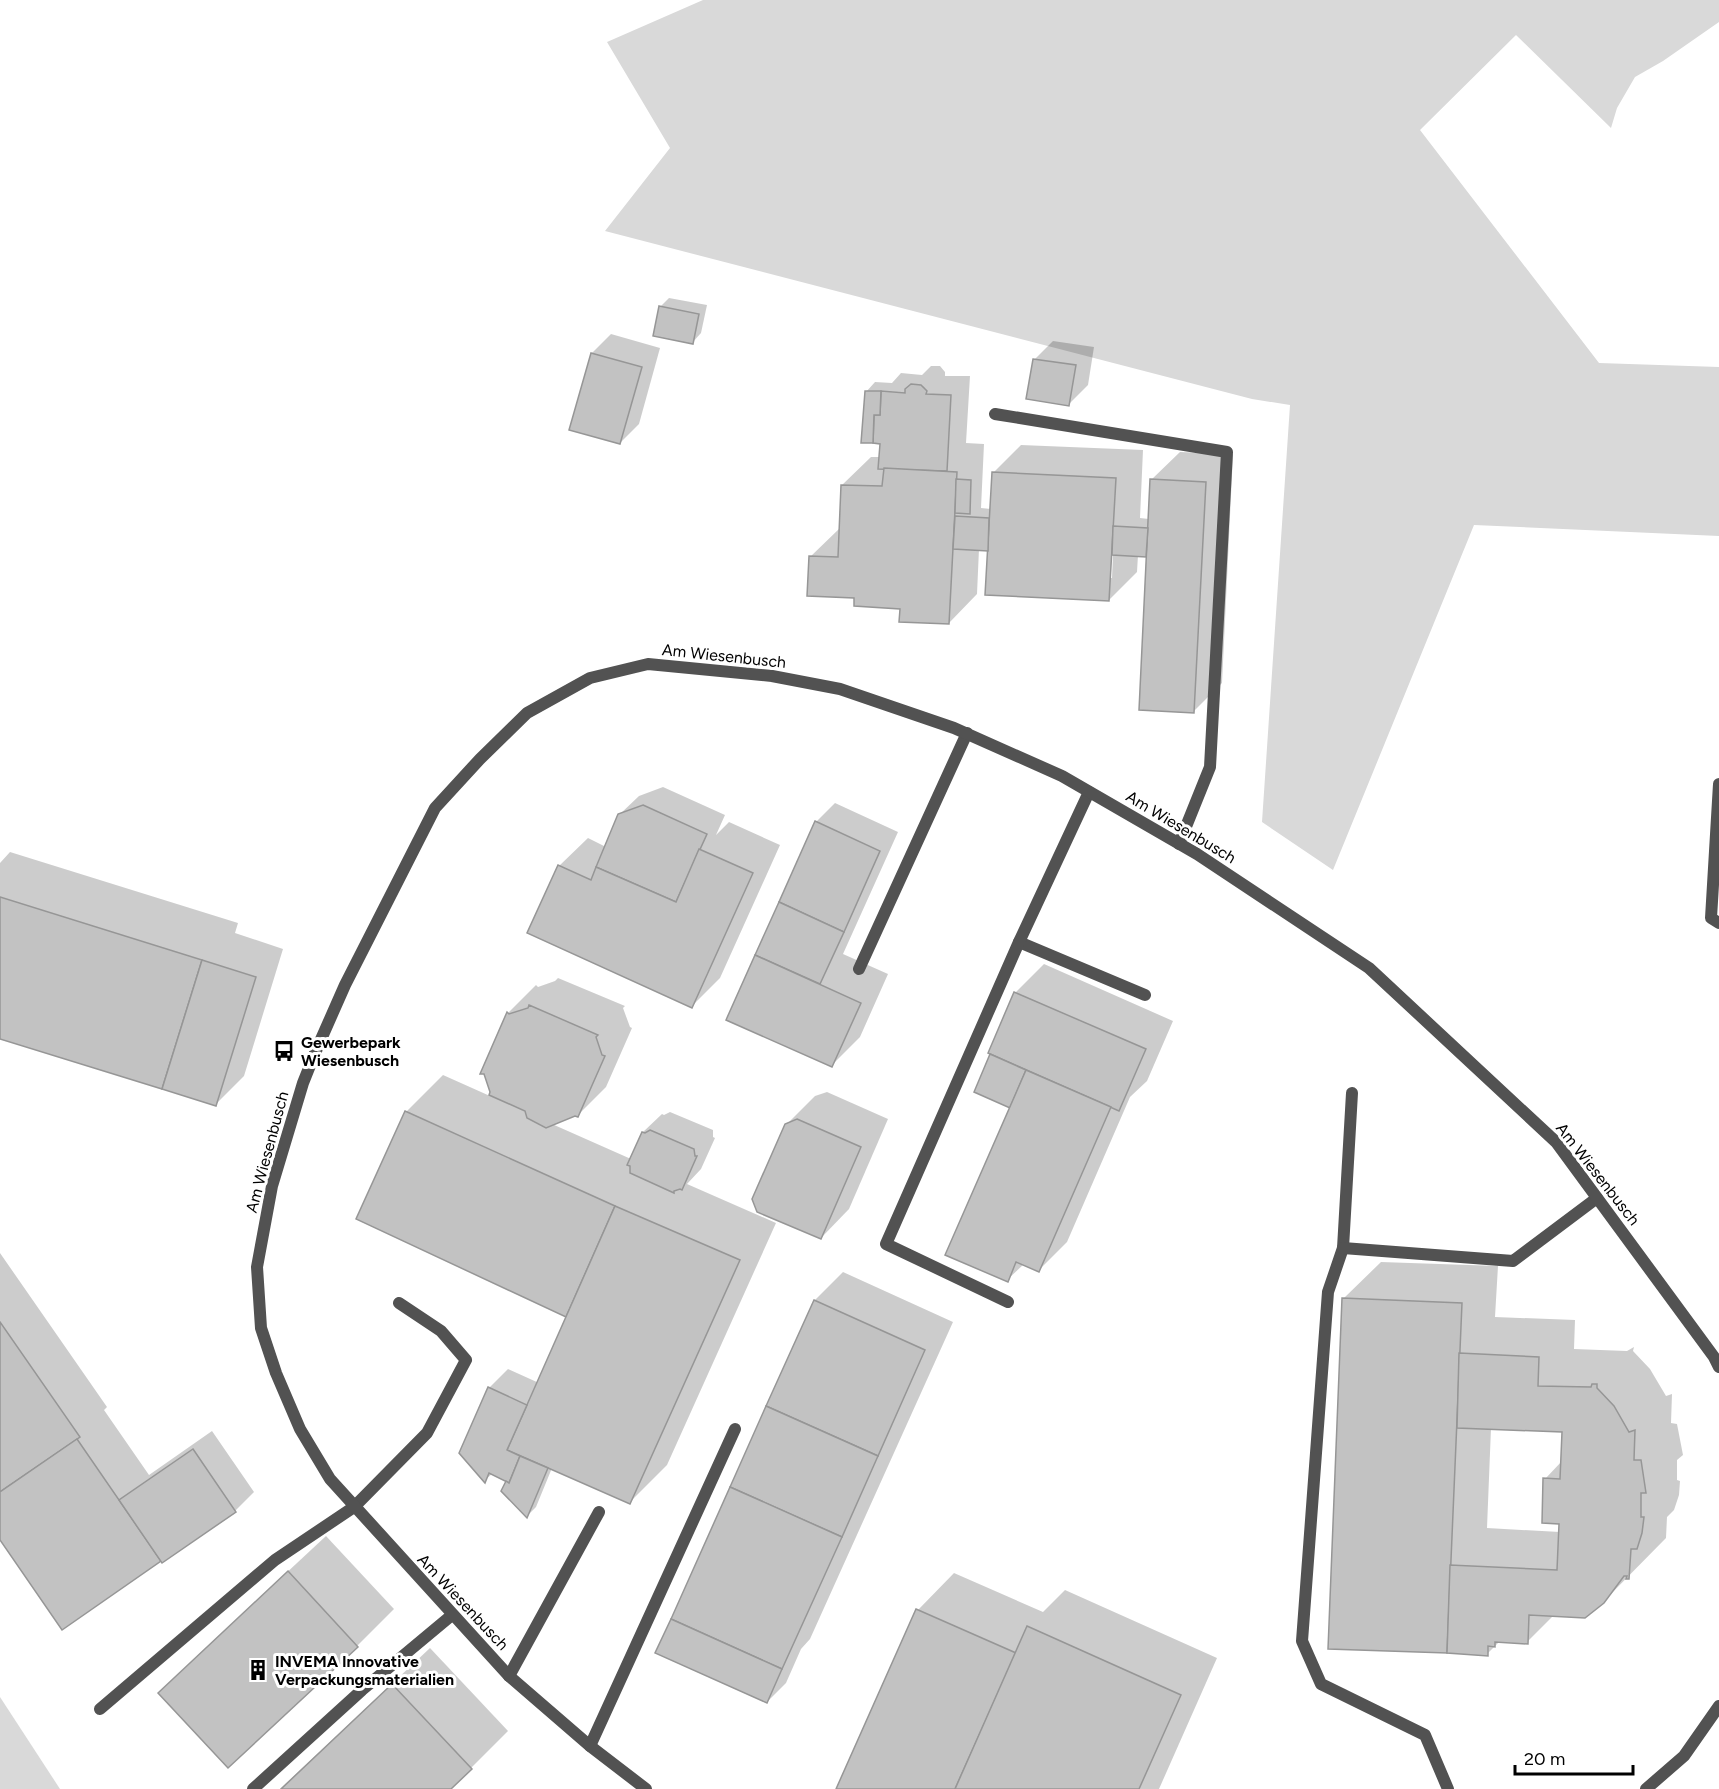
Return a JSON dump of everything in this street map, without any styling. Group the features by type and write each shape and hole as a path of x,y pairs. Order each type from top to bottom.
{"street":[{"path":"995,414 1227,452 1210,767 1179,843"},
{"name":"Am Wiesenbusch","path":"646,1789 590,1746 509,1676 330,1479 300,1429 276,1373 261,1328 257,1267 272,1186 303,1083 345,985 435,808 527,713 591,678 648,664 772,676 840,689 967,733 1062,776 1179,843 1369,968 1556,1142 1714,1357 1719,1367"},
{"path":"859,969 967,733"},
{"path":"1719,783 1711,918 1719,923"},
{"path":"1008,1302 886,1245 1089,792"},
{"path":"1020,942 1145,995"},
{"path":"1352,1093 1343,1248 1328,1292 1302,1641 1321,1684 1425,1735 1448,1789"},
{"path":"1343,1248 1513,1261 1597,1198"},
{"path":"100,1709 275,1560 354,1507 427,1433 466,1360 441,1331 399,1303"},
{"path":"590,1746 735,1429"},
{"path":"509,1676 599,1512"},
{"path":"253,1789 362,1690 452,1615"},
{"path":"1646,1789 1684,1756 1719,1706"}],"shaded area":[{"path":"703,0 1719,0 1719,22 1663,61 1635,77 1617,108 1611,128 1516,35 1420,130 1599,363 1719,367 1719,536 1474,525 1333,870 1262,822 1290,405 1252,399 605,231 670,148 607,42"},
{"path":"0,1697 60,1789 0,1789"}],"building":[{"path":"659,306 699,314 693,344 653,336"},
{"path":"591,353 642,367 620,444 569,430"},
{"path":"1033,359 1076,365 1069,406 1026,399"},
{"path":"911,384 921,385 927,391 926,394 951,395 947,471 878,469 880,444 873,443 874,415 880,415 881,391 905,393 905,389"},
{"path":"865,391 881,391 880,415 874,415 873,443 861,443"},
{"path":"884,468 957,472 949,624 899,622 900,609 854,606 854,598 807,596 809,556 838,557 841,485 882,486"},
{"path":"992,472 1116,478 1109,601 985,595"},
{"path":"956,479 971,480 970,514 955,513"},
{"path":"1150,479 1206,482 1194,713 1139,710"},
{"path":"955,516 989,518 988,551 953,549"},
{"path":"1113,526 1148,528 1146,557 1112,555"},
{"path":"643,805 707,834 676,902 596,867 618,814"},
{"path":"815,821 880,851 844,932 779,902"},
{"path":"699,849 753,873 692,1008 527,933 558,865 591,880 596,867 676,902"},
{"path":"0,897 202,960 162,1089 0,1039"},
{"path":"779,902 844,932 820,984 755,955"},
{"path":"755,955 861,1003 832,1067 726,1020"},
{"path":"202,960 256,977 216,1106 162,1089"},
{"path":"1014,992 1146,1049 1119,1111 988,1053"},
{"path":"529,1005 598,1035 596,1037 602,1055 605,1056 578,1117 575,1116 546,1128 527,1118 525,1111 489,1095 484,1074 480,1074 507,1012 509,1014 528,1008"},
{"path":"990,1054 1026,1070 1010,1108 974,1092"},
{"path":"1026,1070 1111,1107 1039,1272 1016,1262 1008,1282 945,1255"},
{"path":"405,1111 615,1206 566,1317 356,1219"},
{"path":"797,1119 861,1147 821,1239 757,1212 752,1199 785,1124"},
{"path":"650,1130 694,1149 695,1156 697,1156 682,1190 674,1191 674,1193 630,1173 630,1166 627,1165 642,1132"},
{"path":"615,1206 740,1260 630,1504 507,1450"},
{"path":"1342,1298 1462,1303 1447,1653 1328,1649"},
{"path":"814,1300 925,1350 878,1456 766,1406"},
{"path":"0,1322 80,1437 0,1492"},
{"path":"1459,1353 1539,1357 1538,1386 1591,1387 1592,1384 1597,1384 1597,1388 1614,1406 1629,1432 1635,1430 1634,1460 1641,1460 1646,1493 1641,1493 1641,1517 1644,1517 1642,1533 1637,1549 1631,1549 1629,1579 1624,1576 1604,1603 1585,1618 1529,1615 1528,1644 1495,1642 1495,1647 1488,1646 1488,1656 1447,1653 1450,1565 1557,1570 1559,1524 1542,1523 1543,1478 1560,1479 1562,1432 1457,1428"},
{"path":"488,1387 527,1405 507,1450 520,1456 509,1483 489,1473 485,1483 459,1453"},
{"path":"766,1406 878,1456 842,1537 730,1487"},
{"path":"77,1439 161,1561 62,1630 0,1540 0,1492"},
{"path":"193,1449 236,1512 162,1563 119,1500"},
{"path":"520,1456 548,1468 527,1518 501,1491 506,1481 509,1483"},
{"path":"730,1487 842,1537 782,1669 671,1619"},
{"name":"INVEMA Innovative Verpackungsmaterialien","path":"288,1571 358,1647 228,1768 158,1693"},
{"path":"916,1609 1016,1653 955,1789 836,1789"},
{"path":"671,1619 782,1669 767,1703 655,1653"},
{"path":"1027,1626 1181,1695 1139,1789 955,1789"},
{"path":"392,1684 472,1769 451,1789 281,1789"}],"place":[{"name":"Gewerbepark Wiesenbusch","path":"284,1051"},
{"name":"INVEMA Innovative Verpackungsmaterialien","path":"258,1670"}]}
